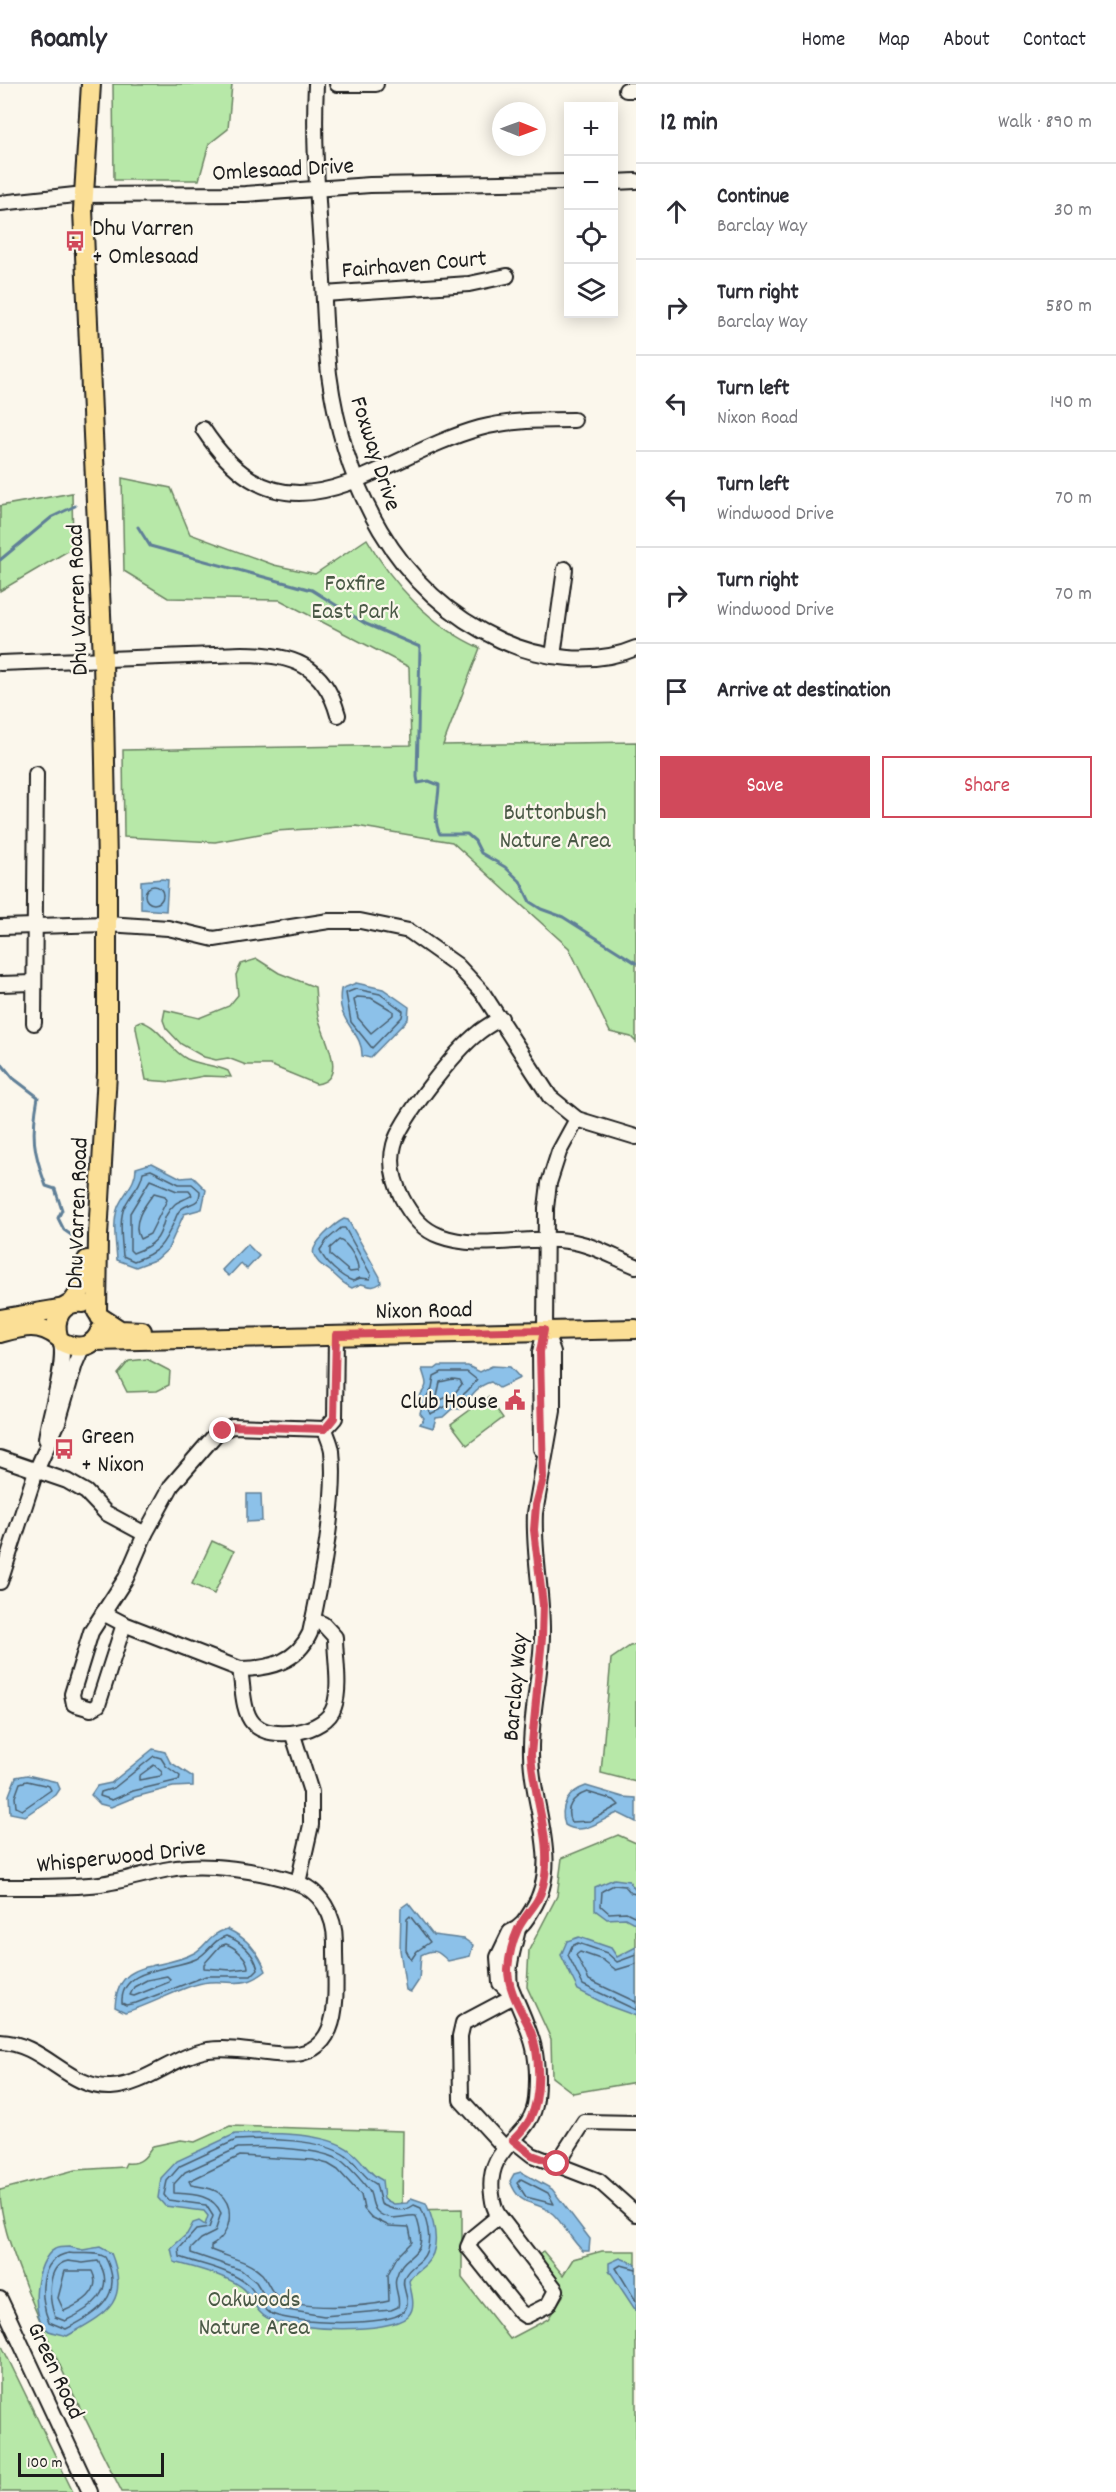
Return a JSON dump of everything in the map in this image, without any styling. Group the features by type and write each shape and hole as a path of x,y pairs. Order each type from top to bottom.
{"main road":[{"name":"Dhu Varren Road","path":"68,1305 80,1294 87,1274 87,1217 103,1115 107,1073 103,659 84,195 91,84"},
{"name":"Dhu Varren Road","path":"99,1315 103,1115"},
{"path":"0,1319 68,1305 86,1304 99,1315 100,1333 91,1343 73,1346 46,1329 31,1326 0,1333"},
{"path":"60,1339 57,1322 68,1305"},
{"name":"Nixon Road","path":"99,1315 120,1330 213,1338"},
{"name":"Nixon Road","path":"91,1343 213,1338 636,1329"}],"street":[{"name":"Foxway Drive","path":"316,84 315,142 329,373 338,416 358,480 370,512 383,537 407,571 431,597 485,633 525,650 553,656 602,657 636,648"},
{"path":"337,84 376,84"},
{"path":"618,182 636,181"},
{"name":"Omlesaad Drive","path":"0,203 84,195 234,195 370,185 564,182"},
{"name":"Fairhaven Court","path":"324,294 469,284 507,276"},
{"path":"203,429 217,450 237,470 255,482 291,494 314,493 358,480 479,428 521,422 574,420"},
{"path":"553,656 565,568"},
{"path":"0,663 242,654 277,656 295,662 321,677 330,689 338,715"},
{"path":"33,1023 36,774"},
{"path":"0,927 107,924 168,928 214,939 329,921 360,921 384,924 409,931 434,946 483,992 501,1018 534,1077 550,1097 577,1119 636,1137"},
{"path":"0,984 34,983"},
{"path":"501,1018 471,1040 409,1113 393,1147 392,1168 399,1192 410,1210 425,1227 440,1236 468,1241 568,1241 595,1247 636,1266"},
{"name":"Barclay Way","path":"499,2216 468,2242 470,2252 519,2312 526,2316 548,2305 554,2298 555,2290 499,2216 494,2210 491,2183 492,2167 530,2119 536,2100 536,2045 510,1985 508,1966 518,1929 537,1902 545,1875 540,1814 531,1773 531,1754 543,1605 534,1530 536,1505 543,1478 540,1352 544,1330 546,1208 549,1183 560,1152 577,1119"},
{"path":"325,1429 334,1418 336,1335"},
{"path":"44,1450 48,1420 62,1362 60,1339"},
{"path":"0,1582 36,1471 58,1422 75,1364 81,1350 91,1343"},
{"path":"124,1624 98,1706 83,1709 74,1704 72,1694 91,1632 126,1578 145,1534 172,1485 216,1434 232,1426 325,1429"},
{"path":"103,1613 124,1624 240,1669 270,1667 292,1657 304,1647 313,1620 327,1537 332,1488 332,1449 325,1429"},
{"path":"0,1458 67,1481 86,1492 106,1513 145,1534"},
{"path":"240,1669 248,1714 254,1725 277,1733 293,1735 325,1719 334,1710 336,1699 335,1637 322,1624 313,1620"},
{"path":"293,1735 311,1792 311,1825 298,1883"},
{"name":"Whisperwood Drive","path":"0,1887 101,1884 171,1868 201,1865 298,1883 327,1905 335,1936 333,2022 322,2043 313,2051 283,2055 208,2050 151,2075 113,2087 98,2086 82,2080 30,2047 0,2042"},
{"path":"514,1996 463,2023 460,2036 460,2100 509,2144 599,2181 636,2214"},
{"path":"557,2164 584,2122 636,2123"},
{"name":"Green Road","path":"0,2298 90,2492"}],"green space":[{"path":"113,84 232,84 228,129 209,144 199,180 114,180"},
{"name":"Buttonbush Nature Area","path":"122,478 171,488 190,534 274,565 315,574 367,539 401,588 415,602 445,628 480,648 443,745 636,742 636,1042 631,1037 610,1032 569,948 452,842 356,826 276,831 215,842 124,837 123,750 411,745 409,667 280,600 168,598 124,571"},
{"path":"72,493 73,548 0,591 0,506"},
{"path":"257,959 279,973 315,987 318,1016 332,1057 331,1074 326,1081 316,1084 270,1065 246,1065 228,1058 216,1060 204,1057 181,1044 166,1028 163,1020 165,1010 199,1018 229,1006 238,995 236,975 241,964"},
{"path":"140,1021 154,1028 180,1055 197,1063 228,1071 231,1077 204,1076 172,1082 146,1080 136,1028 136,1023"},
{"path":"147,1359 170,1371 169,1385 157,1391 127,1392 118,1374 129,1361"},
{"path":"488,1397 503,1418 467,1445 451,1424"},
{"path":"212,1541 234,1551 214,1594 192,1584"},
{"path":"636,1645 636,1782 601,1773 611,1659 630,1646"},
{"path":"618,1835 636,1843 636,2082 573,2093 552,2077 551,2039 527,1987 529,1950 557,1896 562,1858"},
{"name":"Oakwoods Nature Area","path":"230,2126 403,2131 402,2210 462,2209 462,2278 510,2339 548,2319 563,2296 560,2287 536,2258 543,2251 563,2275 573,2259 602,2251 636,2251 636,2492 122,2492 60,2365 26,2287 5,2227 0,2190 75,2170 124,2167 126,2163 135,2163 142,2159 153,2146 181,2140 195,2142"},
{"path":"0,2342 73,2492 0,2492"}],"water":[{"path":"168,880 166,911 141,909 141,881"},
{"path":"356,983 383,989 409,1007 408,1019 370,1058 362,1056 358,1039 345,1019 340,1001 341,989"},
{"path":"152,1163 181,1178 193,1177 206,1190 202,1209 184,1214 168,1249 157,1259 136,1267 117,1260 115,1220 120,1202 134,1179 136,1168"},
{"path":"344,1219 348,1220 380,1277 381,1283 378,1285 361,1284 352,1288 320,1264 314,1255 315,1246 319,1240"},
{"path":"247,1244 259,1256 247,1269 241,1263 229,1276 222,1270"},
{"path":"439,1366 468,1366 480,1372 492,1366 510,1367 520,1378 499,1388 491,1382 485,1384 475,1392 463,1408 452,1409 443,1417 436,1418 433,1428 420,1424 424,1418 420,1413 422,1406 418,1398 426,1384 422,1369 435,1369"},
{"path":"247,1494 261,1494 262,1521 247,1522"},
{"path":"153,1749 165,1752 170,1762 193,1777 193,1786 173,1787 135,1797 111,1807 100,1804 91,1795 97,1786 111,1783"},
{"path":"27,1775 57,1782 60,1789 56,1795 25,1816 10,1813 9,1795 16,1777"},
{"path":"586,1786 623,1797 636,1798 636,1822 618,1813 586,1828 572,1828 565,1825 563,1812 566,1801 574,1792"},
{"path":"614,1879 629,1881 636,1891 636,1924 625,1918 607,1919 595,1910 595,1887"},
{"path":"408,1903 433,1935 464,1939 473,1945 470,1956 448,1961 436,1952 421,1955 419,1980 411,1992 406,1990 400,1950 401,1908"},
{"path":"227,1929 251,1946 266,1971 245,1982 200,1984 125,2012 115,2007 118,1991 124,1980 132,1973 194,1953 215,1934"},
{"path":"579,1937 611,1948 617,1957 636,1947 636,2016 609,2006 578,1990 561,1955 567,1941"},
{"path":"235,2134 296,2135 328,2140 352,2152 382,2180 384,2199 394,2204 407,2203 411,2198 426,2203 434,2226 434,2250 431,2258 409,2281 413,2304 408,2316 398,2322 362,2328 319,2328 281,2323 261,2314 246,2291 232,2281 174,2262 171,2248 187,2234 193,2223 199,2221 205,2225 208,2216 204,2211 165,2206 158,2198 161,2178 177,2161"},
{"path":"521,2172 552,2189 590,2239 589,2251 583,2251 579,2247 553,2214 519,2196 510,2181 514,2174"},
{"path":"69,2247 83,2250 100,2247 111,2253 118,2284 111,2305 93,2321 67,2336 49,2331 42,2324 36,2302 39,2276 48,2255 56,2248"},
{"path":"620,2258 636,2264 636,2311 609,2270 609,2263"}],"waterway":[{"path":"0,560 52,517 75,506"},
{"path":"138,527 150,546 312,590 366,624 420,647 417,777 418,783 429,781 439,785 436,822 440,834 467,834 475,841 481,853 505,867 520,881 530,902 541,909 563,917 636,963"},
{"path":"0,1062 13,1078 38,1097 34,1122 34,1143 38,1163 46,1186 55,1189 62,1210 58,1218 64,1230 74,1237"}],"place":[{"name":"Dhu Varren + Omlesaad","path":"75,241"},
{"name":"Club House","path":"515,1400"},
{"name":"Green + Nixon","path":"64,1449"}],"route":[{"path":"223,1431 232,1426 325,1429 334,1418 336,1335 544,1330 540,1352 543,1478 536,1505 534,1530 543,1605 540,1678 531,1737 531,1773 540,1814 546,1866 541,1894 528,1918 518,1929 508,1966 510,1985 536,2045 535,2108 525,2127 513,2140 532,2155 557,2164"}],"park label":[{"name":"Foxfire East Park","path":"355,596"}]}
